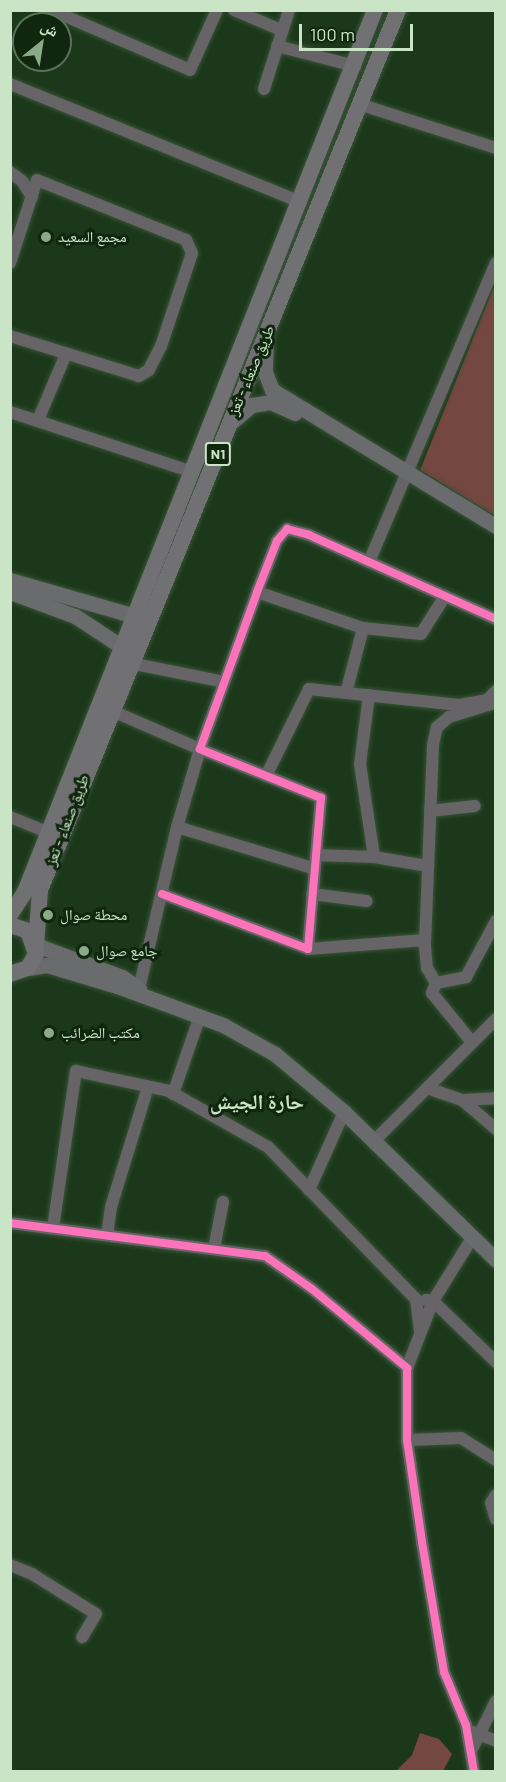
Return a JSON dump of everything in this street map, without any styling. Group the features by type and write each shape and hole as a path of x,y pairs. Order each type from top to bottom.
{"highway":[{"name":"طريق صنعاء - تعز","path":"31,894 47,832 114,682 130,663 210,478 228,424 398,10"},
{"name":"طريق صنعاء - تعز","path":"31,894 110,710 122,647 355,66 372,11"},
{"path":"10,915 31,894"},
{"path":"10,988 28,968 36,945 31,894"},
{"path":"10,925 28,931 36,945"},
{"path":"10,974 28,968"}],"main road":[{"path":"267,332 265,372 272,390 406,475 495,538"},
{"path":"228,424 252,405 270,402 284,406 495,526"},
{"path":"10,580 135,616"},
{"path":"10,592 75,616 122,647"},
{"path":"36,945 122,977 153,999"},
{"path":"28,968 47,965 153,999 200,1016 275,1054 344,1112 495,1260"}],"street":[{"path":"51,10 190,70 218,10"},
{"path":"234,10 281,30"},
{"path":"264,89 289,10"},
{"path":"277,46 355,66"},
{"path":"10,84 301,202"},
{"path":"359,104 495,148"},
{"path":"10,172 22,181 32,197"},
{"path":"10,263 37,180 186,240 192,253 149,370 139,376 10,336"},
{"path":"369,562 495,263"},
{"path":"38,420 66,354"},
{"path":"10,412 193,472"},
{"path":"139,989 177,827 200,749 257,592 278,541 287,529 309,534 495,620"},
{"path":"257,592 363,628 420,634 445,596"},
{"path":"345,693 363,628"},
{"path":"130,663 224,682"},
{"path":"266,776 309,689 459,705 494,699"},
{"path":"369,695 360,764 374,857"},
{"path":"436,983 427,968 426,940 430,811 437,727 449,717 494,699"},
{"path":"110,710 321,798 308,949"},
{"path":"430,811 475,806"},
{"path":"10,817 47,832"},
{"path":"177,827 315,869"},
{"path":"316,855 374,857 428,866"},
{"path":"162,894 308,949 426,940"},
{"path":"312,894 367,901"},
{"path":"436,983 466,977 495,921"},
{"path":"436,983 432,993 471,1041"},
{"path":"173,1094 200,1016"},
{"path":"374,1142 495,1019"},
{"path":"52,1228 76,1071 148,1087 173,1094 267,1147 416,1299 420,1330"},
{"path":"107,1234 111,1207 148,1087"},
{"path":"428,1088 462,1100 495,1129"},
{"path":"462,1100 495,1098"},
{"path":"309,1190 344,1112"},
{"path":"214,1249 223,1202"},
{"path":"10,1223 265,1256 312,1289 407,1368"},
{"path":"471,1238 433,1301 407,1368 407,1440 444,1672 466,1729 474,1772"},
{"path":"416,1299 433,1301 495,1362"},
{"path":"407,1440 461,1438 495,1460"},
{"path":"495,1495 491,1503 495,1520"},
{"path":"10,1565 32,1574 96,1614 82,1637"},
{"path":"471,1751 495,1701"},
{"path":"466,1729 495,1741"}],"shaded area":[{"path":"495,284 495,516 420,470"},
{"path":"420,1733 439,1739 452,1754 443,1771 396,1771 412,1755"}],"cycle path":[{"path":"162,894 308,949 321,798 200,749 277,541 287,529 309,535 496,619"},
{"path":"10,1223 265,1256 312,1289 407,1368 407,1440 422,1542 444,1672 466,1725 474,1772"}],"place":[{"name":"مجمع السعيد","path":"46,237"},
{"name":"محطة صوال","path":"48,915"},
{"name":"جامع صوال","path":"84,951"},
{"name":"مكتب الضرائب","path":"49,1033"}],"district":[{"name":"حارة الجيش","path":"257,1101"}]}
